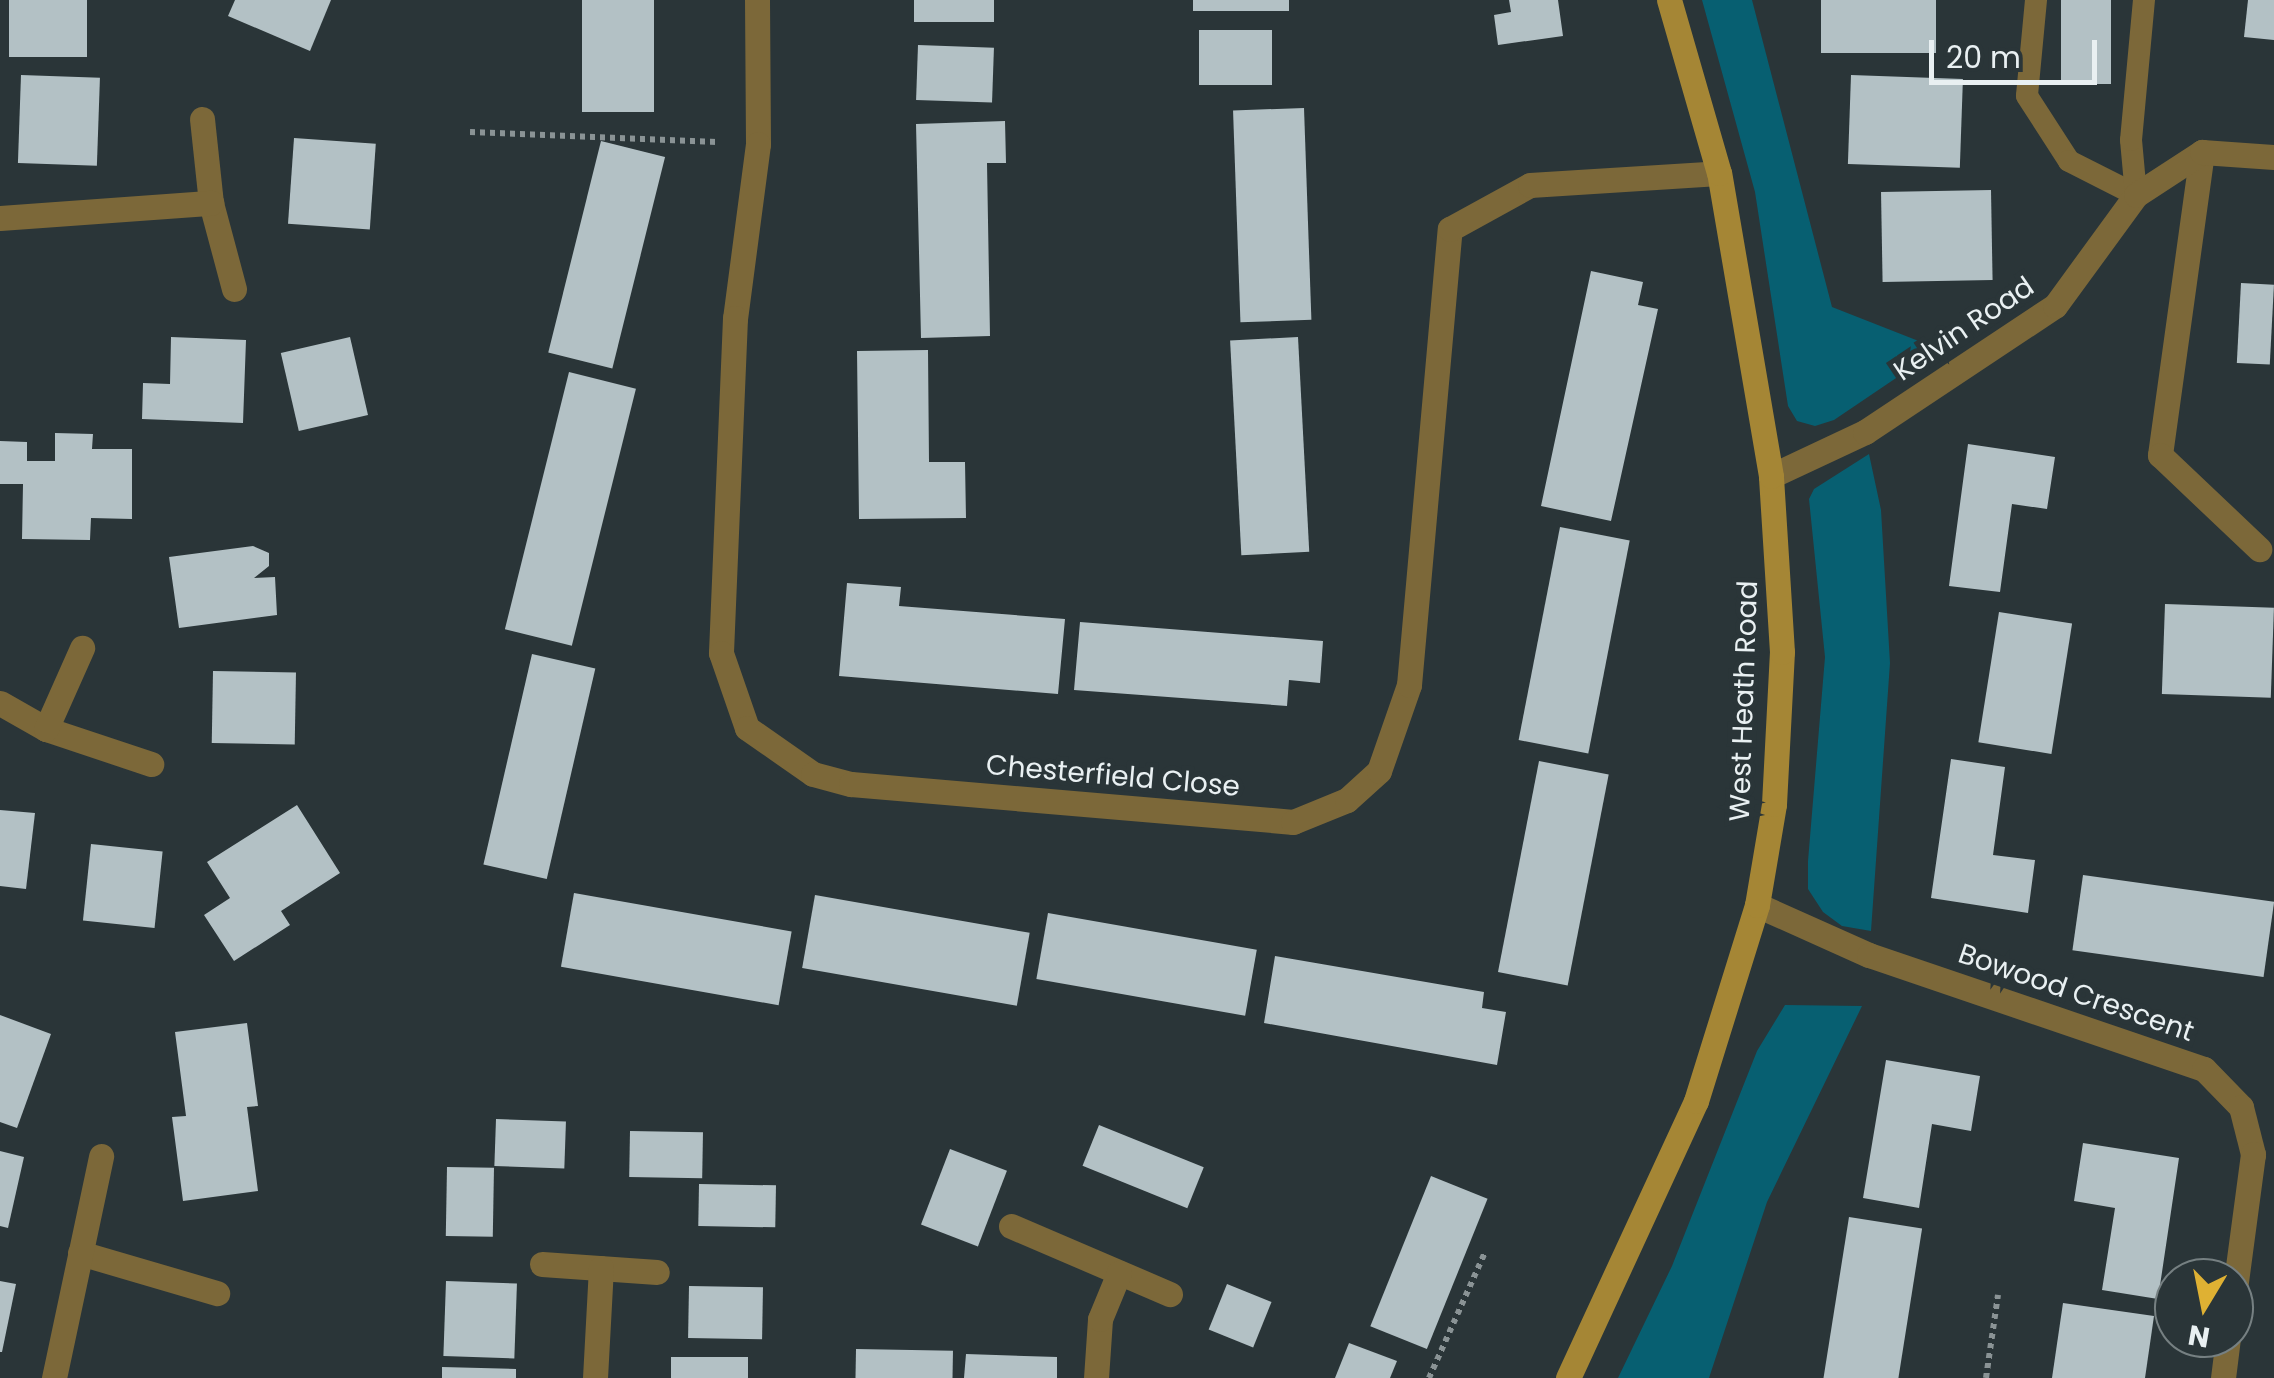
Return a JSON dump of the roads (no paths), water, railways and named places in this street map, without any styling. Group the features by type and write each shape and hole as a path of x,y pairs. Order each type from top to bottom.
{"street":[{"name":"Chesterfield Close","path":"758,0 758,144 735,318 721,653 747,728 812,774 851,784 1293,822 1347,800 1379,771 1409,686 1450,229 1530,184 1719,172"},
{"name":"West Heath Road","path":"1568,1378 1696,1100 1757,904 1774,804 1782,652 1771,476 1719,172 1669,0"},
{"path":"202,120 211,203 234,290"},
{"name":"Kelvin Road","path":"1771,476 1865,432 2055,306 2136,195 2202,152"},
{"path":"2259,549 2160,455 2202,152 2274,157"},
{"path":"0,218 211,203"},
{"path":"46,730 82,648"},
{"path":"0,703 46,730 151,764"},
{"name":"Bowood Crescent","path":"1757,904 1870,954 2204,1070 2241,1107 2253,1154 2239,1258"},
{"path":"54,1378 100,1156"},
{"path":"1011,1226 1170,1294"},
{"path":"80,1253 217,1293"},
{"path":"542,1264 657,1272"},
{"path":"595,1378 601,1268"},
{"path":"1096,1378 1100,1320 1119,1273"}],"lane":[{"path":"2036,0 2026,96 2069,160 2136,195"},
{"path":"2136,195 2131,140 2144,0"}]}
